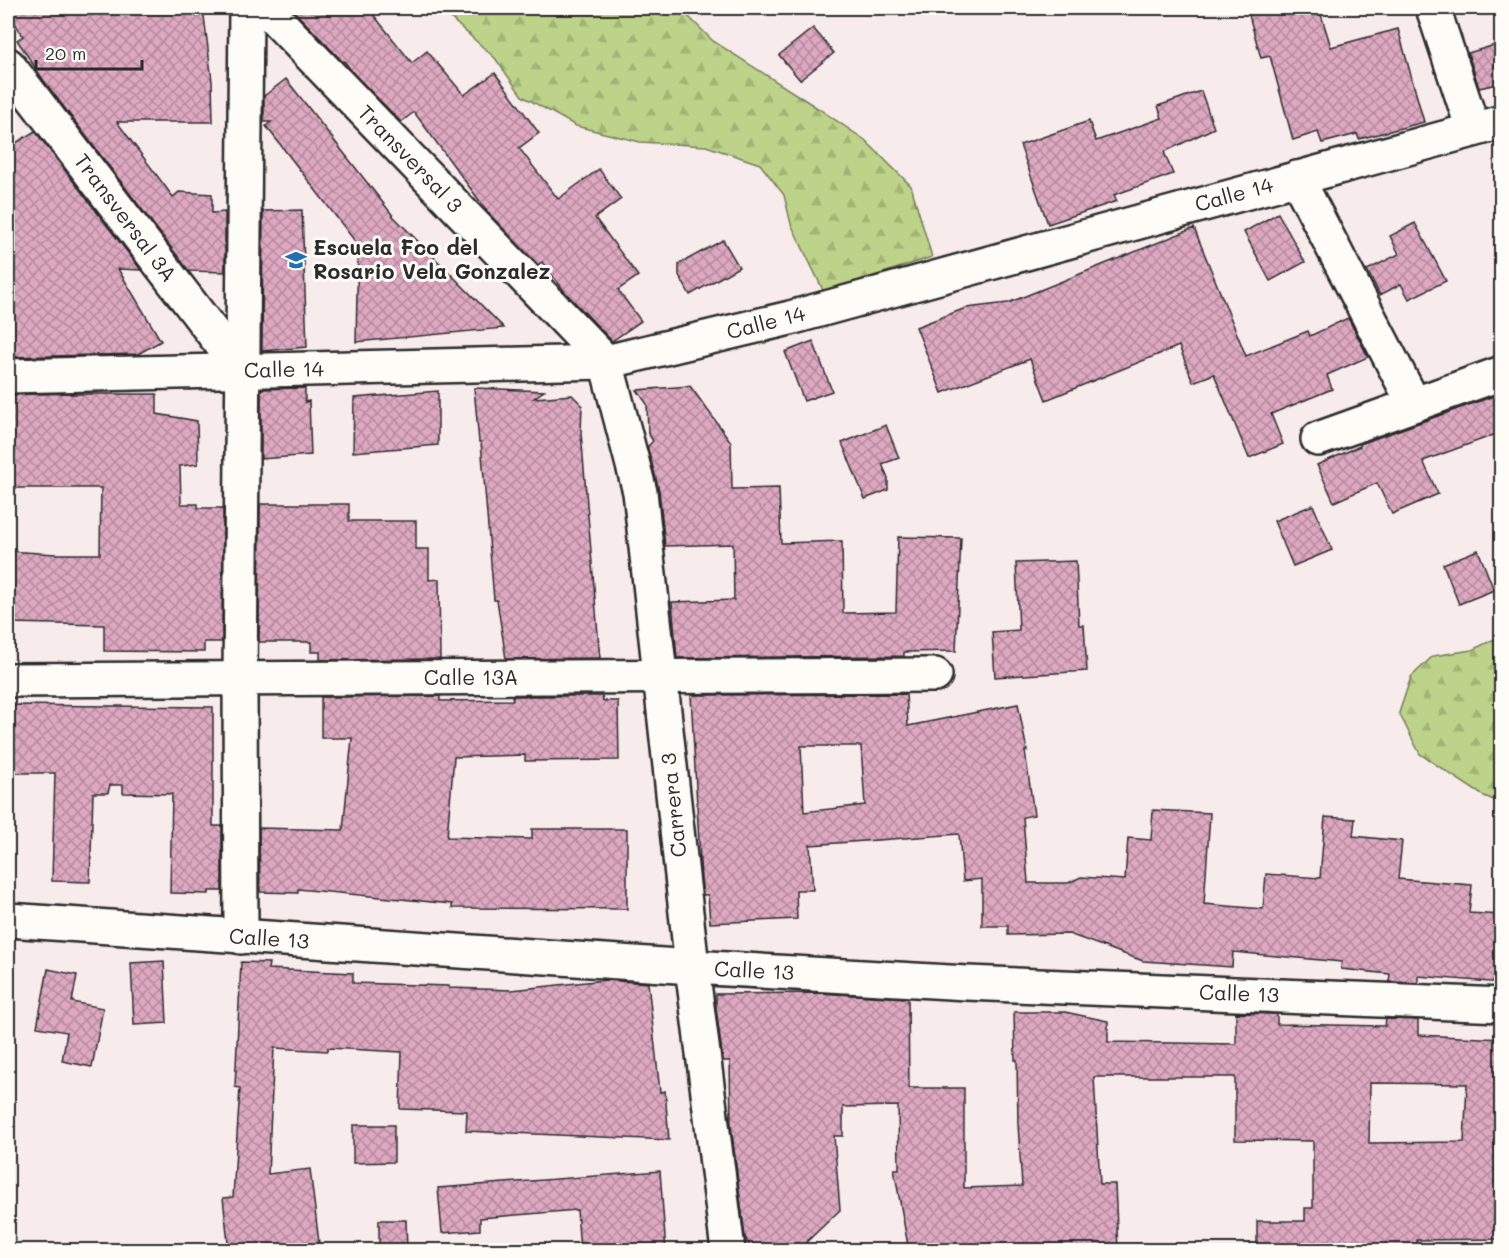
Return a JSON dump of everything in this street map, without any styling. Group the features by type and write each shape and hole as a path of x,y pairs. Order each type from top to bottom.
{"street":[{"path":"241,937 240,679 246,8"},
{"name":"Transversal 3","path":"265,8 606,362"},
{"path":"1433,8 1487,125"},
{"name":"Transversal 3A","path":"8,65 242,371"},
{"name":"Calle 14","path":"8,376 606,362 790,318 1487,125"},
{"path":"1298,178 1414,404"},
{"name":"Carrera 3","path":"606,362 640,492 692,967 728,1251"},
{"path":"1318,439 1502,374"},
{"name":"Calle 13A","path":"8,680 935,675"},
{"name":"Calle 13","path":"8,920 692,967 967,983 1502,1005"}],"green space":[{"path":"433,8 680,8 713,41 865,140 911,186 932,257 824,292 791,224 784,195 760,164 706,146 640,142 576,126 522,96 495,58 447,15"},
{"path":"1501,636 1501,803 1482,795 1420,754 1399,713 1411,677 1433,656 1472,650"}],"building":[{"path":"8,8 203,8 212,81 213,122 117,122 173,197 179,192 212,194 212,213 225,212 225,272 189,271 44,81 17,40 23,36 8,12"},
{"path":"291,8 368,8 412,63 427,51 464,95 495,73 539,133 519,148 558,199 599,169 621,199 595,218 638,276 618,290 641,321 612,341 565,292 542,262 538,265 490,215 414,112 401,122"},
{"path":"1247,8 1319,8 1331,47 1398,29 1424,122 1359,139 1357,134 1322,143 1318,132 1293,140 1270,56 1261,58"},
{"path":"813,28 834,53 800,80 779,55"},
{"path":"1502,43 1502,83 1479,88 1468,53"},
{"path":"286,79 394,217 504,328 356,342 358,245 266,126 271,122 264,122 264,96"},
{"path":"1201,91 1214,128 1164,152 1173,174 1114,195 1117,201 1048,224 1020,145 1089,121 1096,141 1162,118 1158,106"},
{"path":"35,131 141,270 118,269 161,341 138,354 8,357 8,148"},
{"path":"302,210 307,347 262,351 263,211"},
{"path":"1278,213 1305,262 1270,281 1244,232"},
{"path":"1415,223 1446,281 1409,299 1401,284 1380,295 1367,270 1399,254 1390,236"},
{"path":"1194,228 1246,356 1308,331 1310,336 1348,318 1368,357 1327,375 1332,389 1271,414 1283,444 1249,458 1214,374 1193,382 1179,346 1046,400 1030,359 942,393 916,327 966,308 1008,303"},
{"path":"723,240 739,267 690,295 679,275 679,264"},
{"path":"813,341 832,391 804,401 785,352"},
{"path":"690,386 731,442 732,489 779,488 781,543 842,541 843,613 896,612 898,537 961,538 956,651 904,652 904,656 677,658 672,602 734,600 733,544 665,546 659,490 648,449 653,441 648,433 647,404 637,390"},
{"path":"305,388 305,402 309,401 311,455 261,459 261,389"},
{"path":"474,388 544,391 534,398 572,395 582,405 581,433 600,658 506,659 497,600 494,600 481,442 479,442"},
{"path":"438,391 438,445 353,452 354,398"},
{"path":"1502,393 1502,432 1423,461 1438,494 1392,514 1377,483 1334,502 1317,465 1360,444"},
{"path":"157,394 157,414 197,421 198,464 180,466 181,504 198,504 198,508 223,508 222,642 204,642 204,652 104,651 104,625 8,623 8,551 100,554 101,488 8,488 8,395"},
{"path":"886,425 899,458 882,464 888,478 888,490 865,499 842,443"},
{"path":"260,504 349,504 349,521 416,521 416,549 429,549 429,580 439,579 440,659 320,660 320,652 311,652 311,642 259,642"},
{"path":"1313,505 1332,550 1293,566 1274,521"},
{"path":"1478,550 1494,590 1459,604 1443,564"},
{"path":"1076,561 1079,625 1084,625 1087,671 995,677 992,632 1019,630 1016,563"},
{"path":"906,694 908,726 1018,704 1027,751 1025,751 1034,815 1023,817 1028,883 1068,883 1081,877 1125,880 1128,838 1151,840 1153,810 1210,813 1204,904 1263,909 1266,874 1320,878 1325,817 1355,819 1353,836 1402,841 1398,879 1472,885 1469,913 1502,915 1502,983 1418,976 1418,983 1389,982 1390,974 1341,969 1342,962 1233,952 1232,967 1143,961 1069,934 1008,935 1008,926 982,926 982,879 963,881 959,834 810,845 813,890 796,890 797,919 710,923 708,895 703,895 701,879 691,695","holes":["801,746 861,746 865,805 804,812"]},
{"path":"440,696 440,701 513,700 512,696 602,696 603,701 618,701 619,760 525,761 525,755 454,757 447,837 532,839 532,829 627,829 627,909 452,908 452,904 298,889 298,893 260,892 259,828 343,830 352,738 321,738 321,697"},
{"path":"8,705 213,707 213,826 222,826 222,891 209,891 209,894 170,893 172,794 123,793 123,785 110,785 108,793 93,793 90,882 52,881 55,773 8,773"},
{"path":"164,961 167,1023 134,1025 131,963"},
{"path":"241,962 269,963 268,969 353,973 353,983 449,986 449,988 512,990 605,980 648,983 660,1092 665,1091 669,1140 466,1131 467,1111 400,1109 402,1052 274,1048 268,1174 310,1169 320,1251 229,1251 223,1198 233,1197 240,1088 235,1087"},
{"path":"48,969 77,975 72,1002 103,1008 92,1067 62,1061 67,1032 37,1027"},
{"path":"818,993 908,998 909,1088 964,1088 964,1188 1022,1186 1014,1012 1065,1012 1108,1021 1108,1042 1236,1044 1236,1013 1277,1014 1277,1024 1385,1026 1386,1019 1418,1020 1418,1035 1502,1039 1502,1239 1417,1240 1417,1251 1257,1251 1257,1221 1305,1221 1305,1208 1313,1208 1313,1141 1235,1140 1235,1077 1094,1077 1100,1184 1115,1184 1118,1251 909,1251 894,1169 899,1169 898,1106 843,1107 843,1136 834,1136 840,1210 797,1251 752,1251 745,1237 731,1125 730,1061 723,1061 716,994","holes":["1370,1083 1467,1084 1464,1142 1369,1143"]},
{"path":"353,1125 394,1125 394,1162 353,1163"},
{"path":"660,1171 666,1251 580,1251 577,1210 480,1218 480,1230 442,1233 438,1188"},
{"path":"379,1220 406,1220 407,1251 379,1251"}],"place":[{"name":"Escuela Fco del Rosario Vela Gonzalez","path":"296,260"}]}
